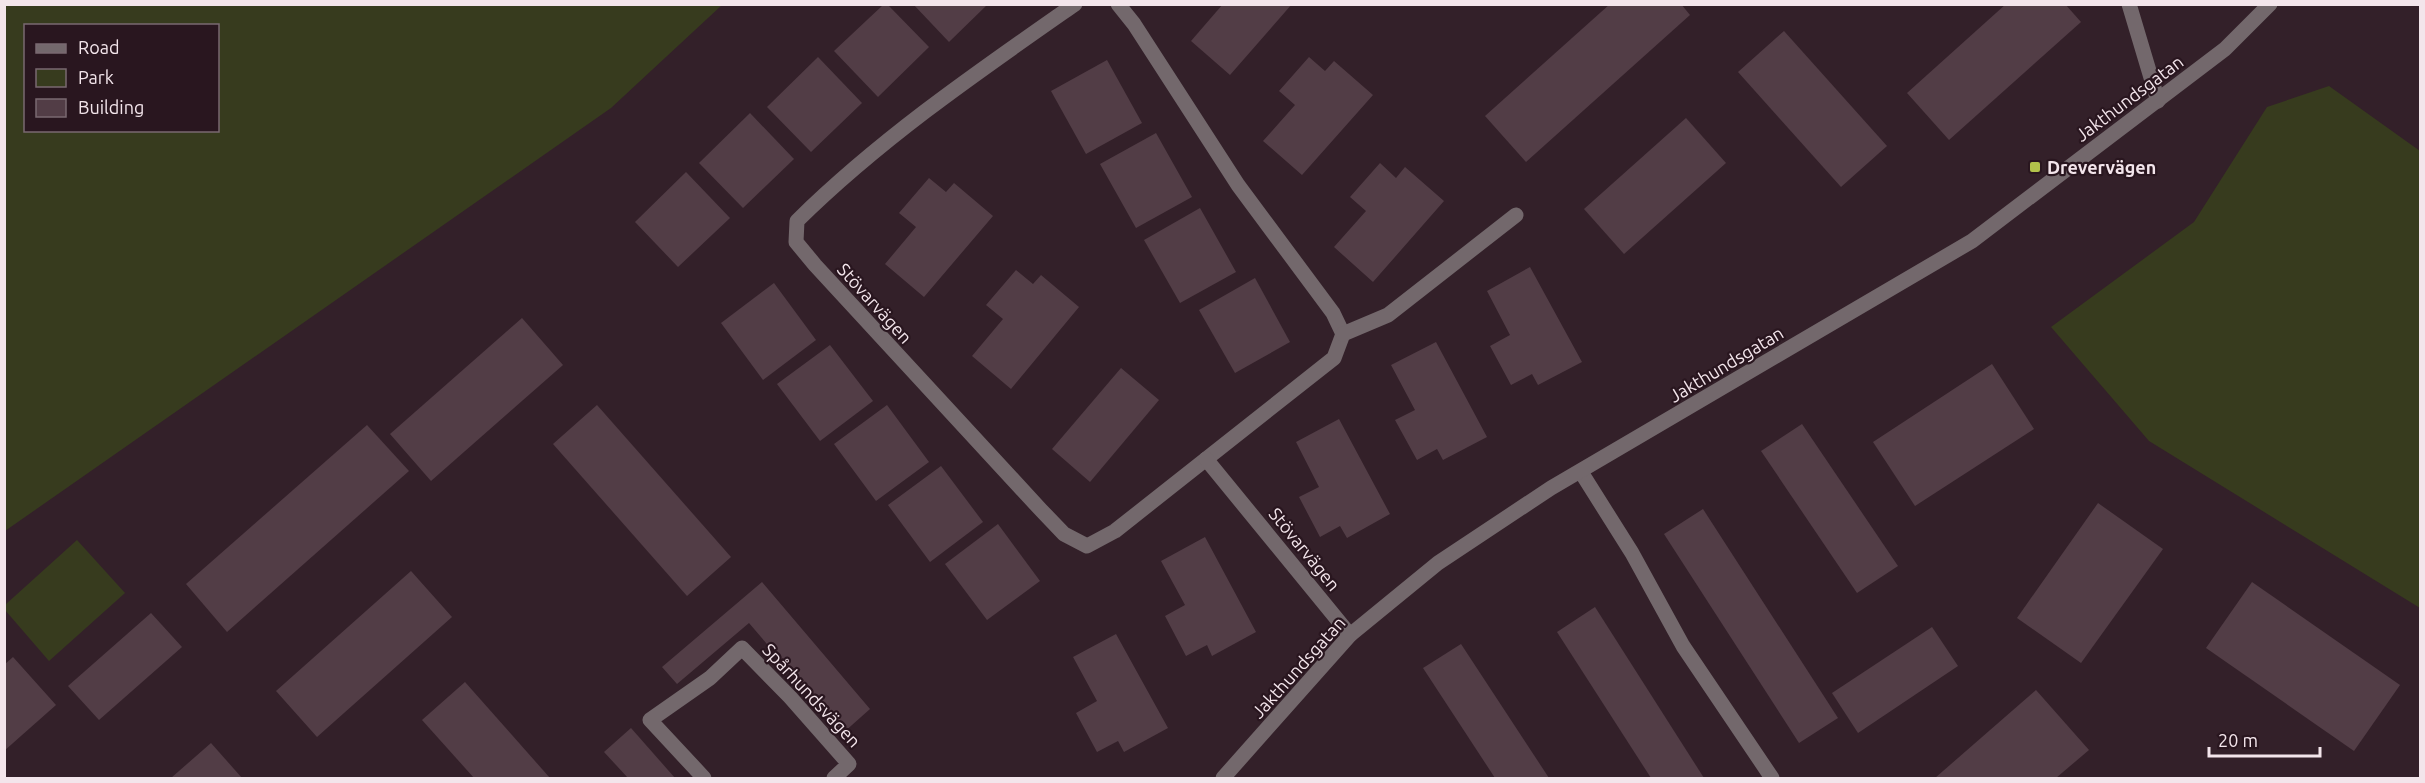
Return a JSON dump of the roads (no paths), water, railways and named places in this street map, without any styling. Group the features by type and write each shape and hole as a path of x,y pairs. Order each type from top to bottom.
{"street":[{"name":"Stövarvägen","path":"1076,4 910,124 822,197 797,221 796,242 815,266 921,383 1064,534 1087,546 1115,531 1334,358 1342,334"},
{"path":"1118,4 1134,24 1238,185 1333,313 1342,334 1388,315 1516,215"},
{"path":"2129,4 2158,101"},
{"name":"Jakthundsgatan","path":"1223,778 1350,635 1438,563 1551,488 1972,241 2225,49 2270,4"},
{"name":"Stövarvägen","path":"1206,459 1350,635"},
{"path":"1581,472 1632,553 1683,646 1772,778"},
{"name":"Spårhundsvägen","path":"704,778 650,720 710,678 742,648 790,697 849,764 834,778"}],"place":[{"name":"Drevervägen","path":"2035,167"}]}
